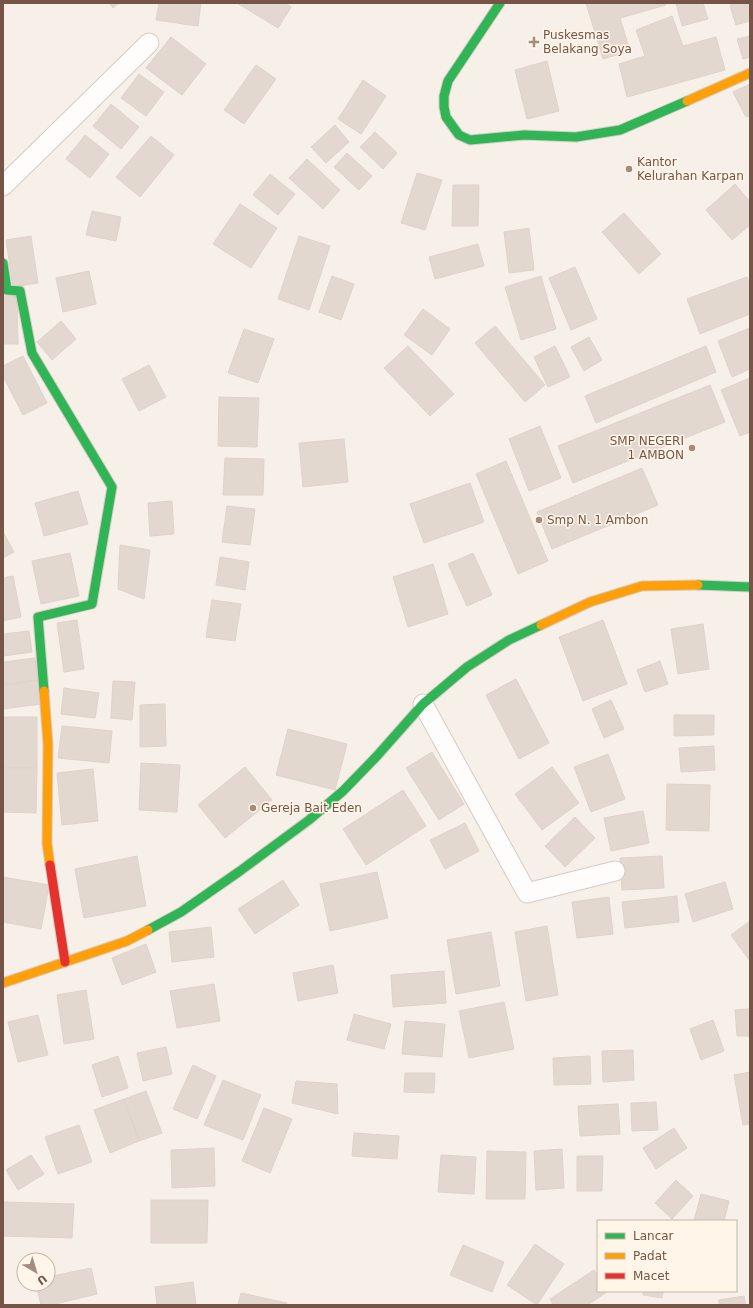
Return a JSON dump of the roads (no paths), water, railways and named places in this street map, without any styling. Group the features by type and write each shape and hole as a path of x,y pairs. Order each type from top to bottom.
{"street":[{"path":"500,3 448,82 444,96 446,117 459,135 470,140 524,135 576,137 620,130 750,73"},
{"path":"3,186 149,43"},
{"path":"3,263 7,290 20,291 32,353 112,487 92,604 38,617 48,744 47,843 66,962"},
{"path":"3,983 127,941 181,912 309,820 343,791 376,757 423,704 467,667 509,640 590,602 642,586 704,585 750,587"},
{"path":"423,704 527,893 615,871"}],"place":[{"name":"Puskesmas Belakang Soya","path":"534,42"},
{"name":"Kantor Kelurahan Karpan","path":"629,169"},
{"name":"SMP NEGERI 1 AMBON","path":"692,448"},
{"name":"Smp N. 1 Ambon","path":"539,520"},
{"name":"Gereja Bait Eden","path":"253,808"}]}
